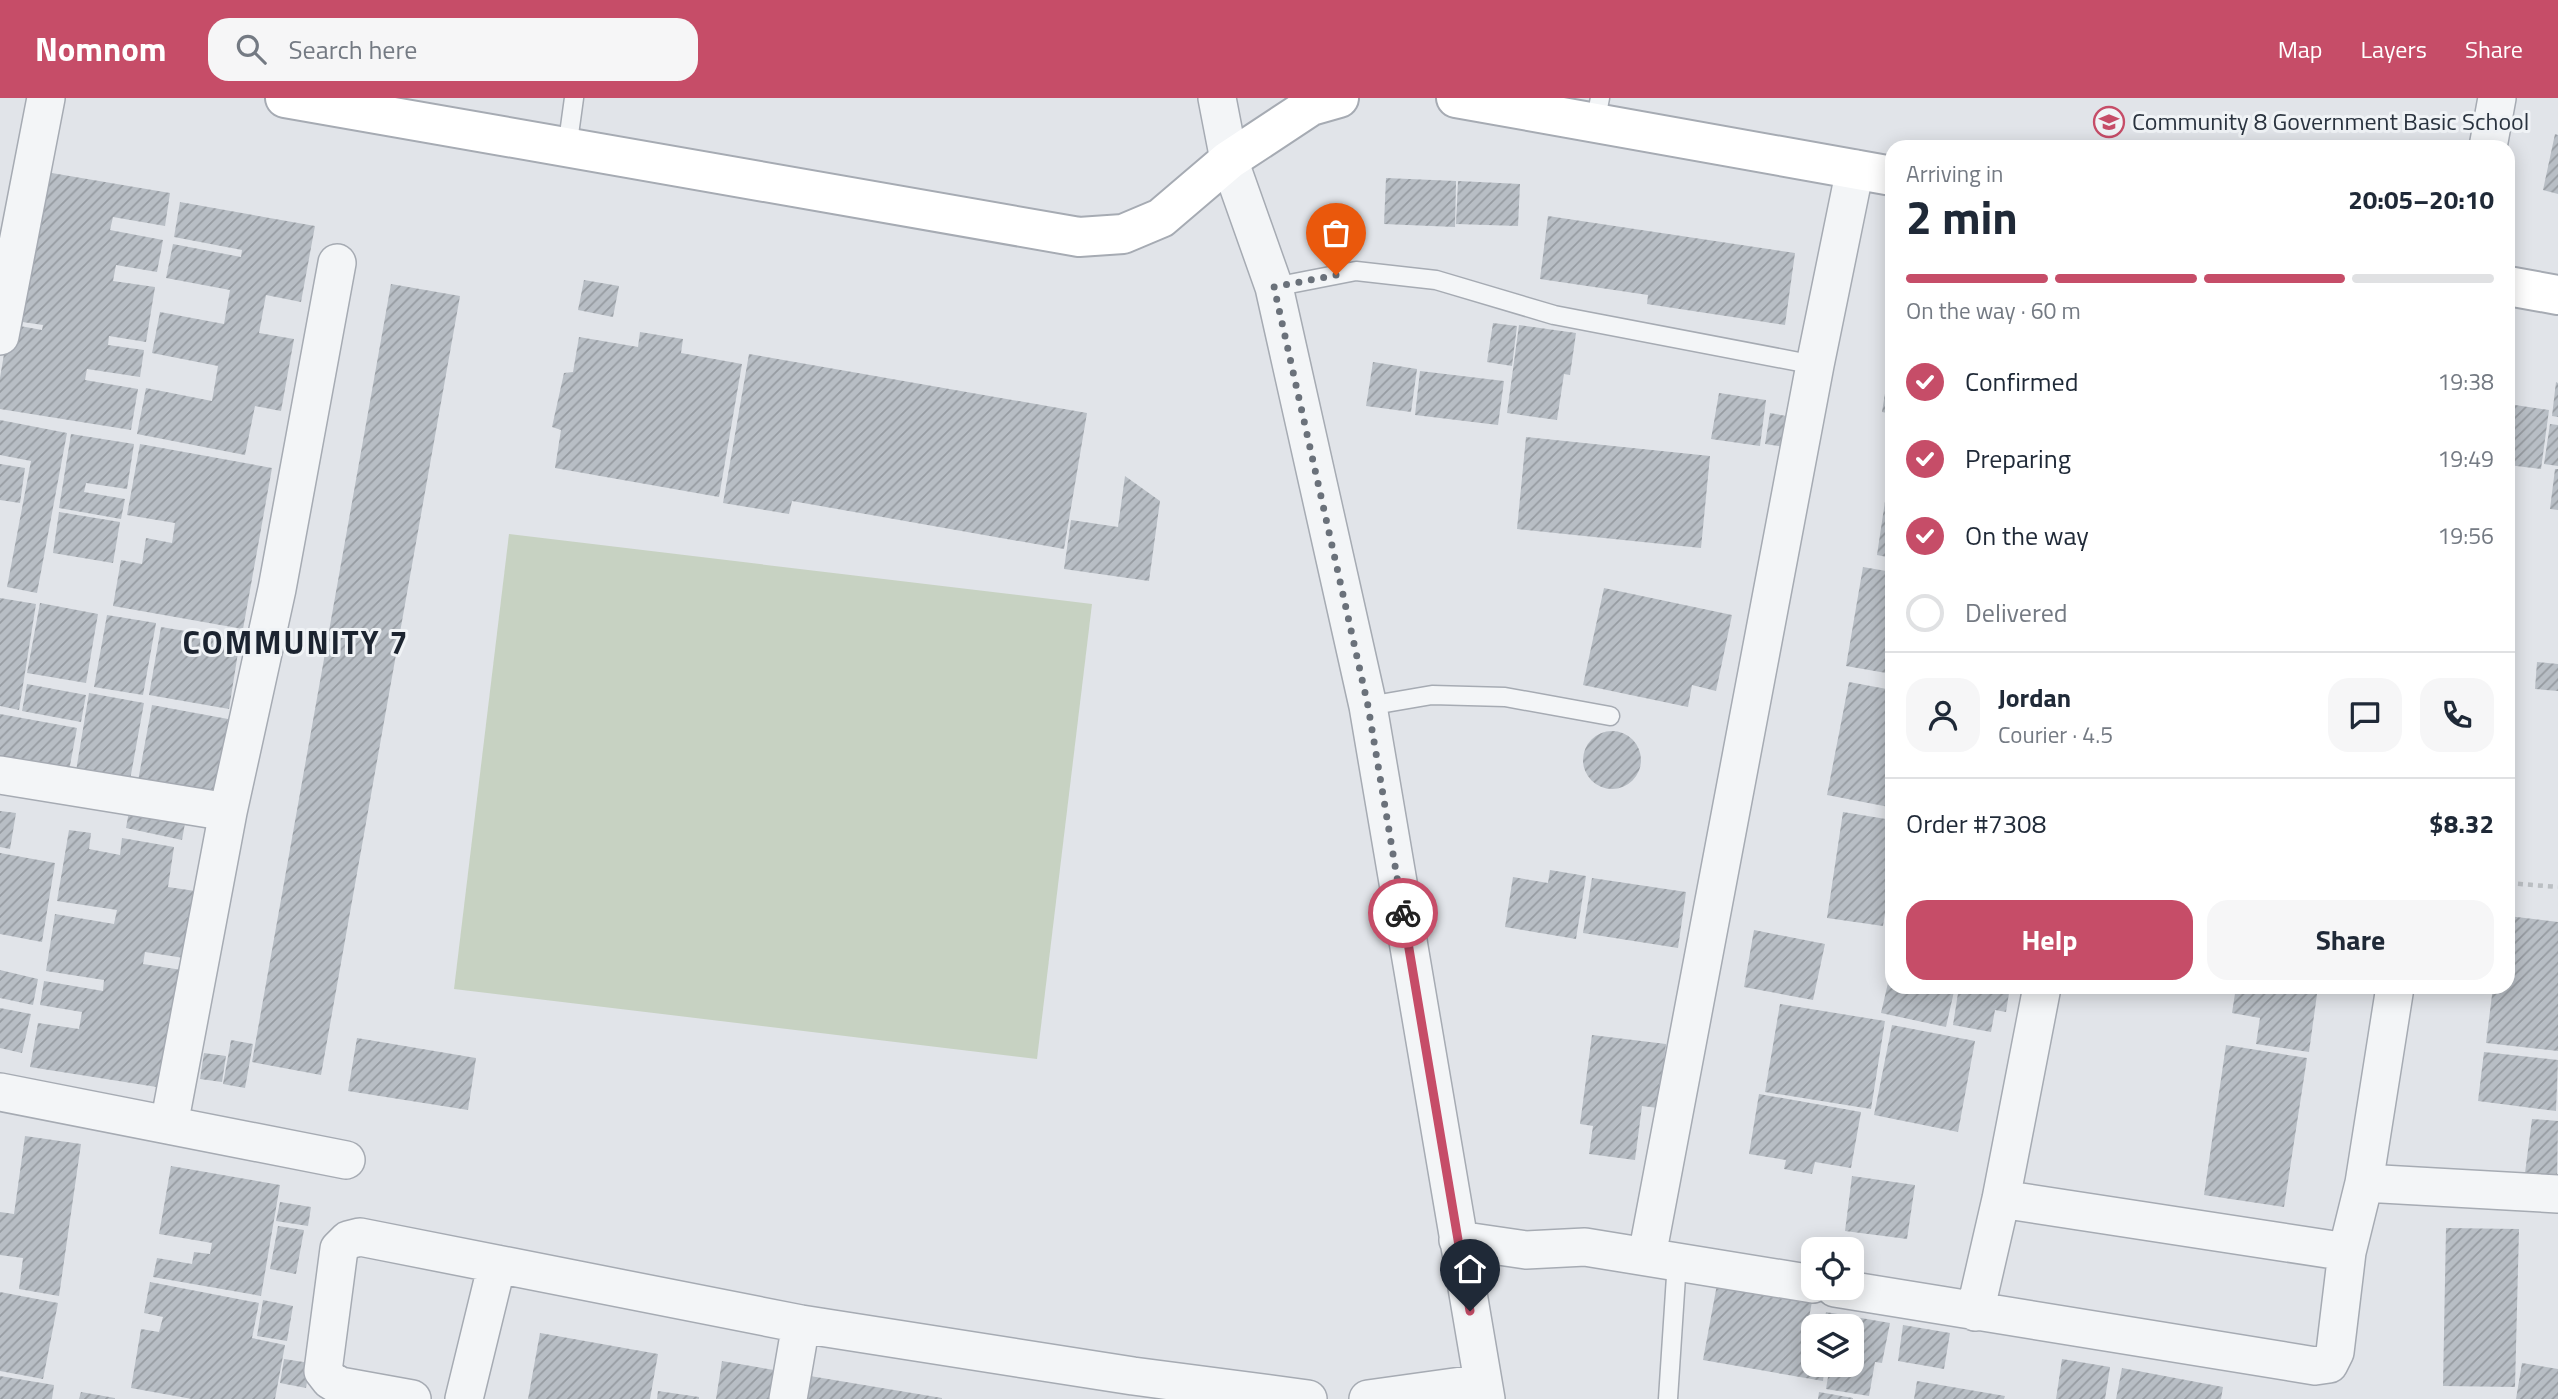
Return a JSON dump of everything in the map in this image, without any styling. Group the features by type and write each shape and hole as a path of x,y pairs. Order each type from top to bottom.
{"street":[{"path":"0,336 46,98"},
{"path":"285,98 1079,237 1123,234 1161,218 1229,160 1311,106 1339,98"},
{"path":"1217,98 1229,160 1274,287 1368,706 1484,1391 1368,1399"},
{"path":"1456,98 1597,111 1885,175"},
{"path":"2489,140 2497,98"},
{"path":"1662,1259 1815,365 1854,170"},
{"path":"169,1125 228,812 277,589 337,263"},
{"path":"2515,287 2558,295"},
{"path":"0,775 228,812"},
{"path":"1975,1312 2001,1199 2041,994"},
{"path":"1864,1293 2315,1366 2329,1364 2335,1352 2347,1252 2364,1183 2394,994"},
{"path":"0,1092 346,1160"},
{"path":"2364,1183 2558,1194"},
{"path":"2001,1199 2347,1252"},
{"path":"412,1399 340,1385 330,1380 323,1371 339,1248 348,1240 360,1237 1130,1387 1307,1399"},
{"path":"1458,1240 1526,1250 1585,1247 1801,1282"},
{"path":"464,1399 497,1264"},
{"path":"788,1399 801,1324"}],"lane":[{"path":"567,149 574,98"},
{"path":"1274,287 1356,271 1436,280 1554,315 1815,365"},
{"path":"1368,706 1432,695 1505,697 1610,716"},
{"path":"1662,1259 1668,1399"}],"path":[{"path":"2515,884 2558,887"}],"green space":[{"path":"509,534 1092,604 1037,1059 454,989"}],"building":[{"path":"2555,134 2558,135 2558,194 2543,190"},
{"path":"34,170 170,193 165,226 113,217 110,230 163,240 157,272 116,265 113,281 155,287 146,342 109,336 108,345 144,350 140,377 87,369 85,380 138,389 131,430 0,409 0,378 9,324 42,330 43,325 9,320"},
{"path":"1386,178 1456,181 1455,227 1384,224"},
{"path":"1458,181 1520,184 1518,226 1456,224"},
{"path":"180,202 315,226 301,302 266,295 259,333 294,339 281,411 255,406 245,455 137,434 146,388 212,401 218,366 152,353 160,312 224,324 230,290 166,278 173,244 241,257 242,250 174,237"},
{"path":"1548,216 1795,253 1785,325 1647,304 1648,295 1540,279"},
{"path":"584,280 619,286 613,317 578,310"},
{"path":"391,284 460,296 321,1075 252,1062"},
{"path":"1493,323 1517,326 1512,366 1487,362"},
{"path":"1519,325 1576,333 1570,375 1564,374 1557,420 1507,413"},
{"path":"640,332 683,339 681,353 742,364 719,497 555,468 561,430 552,427 564,373 573,372 579,337 638,347"},
{"path":"749,354 1087,413 1064,549 792,501 789,514 723,503"},
{"path":"1373,362 1417,369 1411,412 1366,406"},
{"path":"1420,371 1504,381 1498,425 1415,415"},
{"path":"2556,382 2558,383 2558,417 2552,416"},
{"path":"1719,393 1766,400 1760,446 1711,439"},
{"path":"2515,405 2549,410 2541,469 2515,466"},
{"path":"1770,413 1797,418 1792,448 1765,444"},
{"path":"0,420 67,433 37,593 7,587 31,461 0,455"},
{"path":"2550,424 2558,425 2558,466 2544,464"},
{"path":"71,434 134,444 127,489 86,483 84,492 125,499 121,519 59,508"},
{"path":"1526,437 1710,456 1701,548 1517,529"},
{"path":"140,444 272,468 243,629 113,606 121,560 142,564 146,538 172,543 175,523 127,515"},
{"path":"0,464 25,468 20,503 0,500"},
{"path":"2555,469 2558,469 2558,510 2550,509"},
{"path":"1125,476 1160,501 1149,581 1064,569 1071,520 1118,527"},
{"path":"1885,501 1885,557 1877,555"},
{"path":"59,512 120,522 113,563 53,553"},
{"path":"1863,567 1885,571 1885,673 1846,666"},
{"path":"1604,588 1732,615 1716,691 1692,685 1688,707 1583,685"},
{"path":"0,598 36,604 19,710 0,706"},
{"path":"40,603 98,614 86,683 27,673"},
{"path":"107,615 156,623 143,695 94,687"},
{"path":"161,627 240,640 229,709 149,695"},
{"path":"2537,662 2558,664 2558,691 2535,689"},
{"path":"1849,682 1885,689 1885,806 1827,795"},
{"path":"27,684 86,695 81,722 22,711"},
{"path":"89,693 144,703 130,780 76,771"},
{"path":"152,705 228,719 215,794 138,781"},
{"path":"0,714 77,728 68,776 0,764"},
{"path":"1612,731 1633,739 1641,760 1633,781 1612,789 1591,781 1583,760 1591,739"},
{"path":"131,800 187,812 182,840 126,828"},
{"path":"0,811 16,813 10,849 0,847"},
{"path":"1843,812 1885,819 1883,926 1827,918"},
{"path":"69,830 91,833 89,849 120,855 122,838 174,847 168,887 195,891 184,958 145,952 143,964 182,970 163,1088 30,1067 38,1023 79,1029 82,1012 40,1005 44,981 103,991 104,980 46,971 55,914 114,924 117,910 57,901"},
{"path":"0,853 55,863 42,942 0,934"},
{"path":"1550,870 1586,876 1576,939 1505,927 1513,877 1548,883"},
{"path":"1592,878 1686,892 1678,948 1583,933"},
{"path":"2515,917 2558,922 2558,1051 2486,1043 2492,994 2515,994"},
{"path":"1754,930 1825,944 1813,1000 1744,987"},
{"path":"0,970 38,979 33,1005 0,998"},
{"path":"1885,994 1953,994 1946,1027 1881,1013"},
{"path":"1958,994 2009,994 2006,1012 1995,1010 1991,1032 1953,1025"},
{"path":"2235,994 2317,994 2309,1052 2256,1044 2260,1018 2232,1013"},
{"path":"1780,1004 1885,1021 1871,1109 1765,1092"},
{"path":"0,1008 31,1014 22,1053 0,1048"},
{"path":"1892,1025 1975,1041 1958,1132 1874,1115"},
{"path":"1592,1035 1666,1044 1658,1108 1642,1106 1635,1160 1589,1154 1593,1126 1580,1124"},
{"path":"357,1038 476,1058 468,1110 348,1091"},
{"path":"231,1040 253,1044 245,1088 223,1084"},
{"path":"2226,1045 2307,1058 2284,1207 2204,1195"},
{"path":"2484,1052 2558,1060 2556,1111 2478,1101"},
{"path":"204,1053 226,1056 222,1082 200,1079"},
{"path":"1759,1094 1861,1112 1851,1168 1815,1162 1812,1174 1784,1169 1786,1160 1749,1154"},
{"path":"2532,1119 2558,1121 2557,1177 2525,1173"},
{"path":"25,1136 81,1144 59,1296 19,1289 23,1258 0,1255 0,1212 14,1214"},
{"path":"171,1166 280,1185 261,1296 153,1277 157,1258 192,1264 194,1252 210,1254 212,1243 159,1234"},
{"path":"1852,1176 1915,1185 1907,1239 1845,1231"},
{"path":"280,1202 311,1207 308,1226 276,1221"},
{"path":"278,1226 304,1230 296,1274 270,1269"},
{"path":"2446,1228 2519,1229 2515,1387 2443,1386"},
{"path":"1718,1279 1801,1294 1801,1300 1812,1300 1810,1314 1801,1314 1801,1377 1824,1377 1823,1381 1703,1360"},
{"path":"150,1282 259,1303 252,1338 285,1345 275,1399 192,1399 131,1388 141,1329 159,1332 163,1317 144,1313"},
{"path":"0,1292 58,1303 43,1379 0,1371"},
{"path":"263,1300 293,1306 287,1341 257,1336"},
{"path":"1864,1319 1890,1323 1882,1363 1875,1362 1869,1396 1826,1389 1828,1377 1864,1377"},
{"path":"1903,1325 1950,1333 1944,1369 1898,1361"},
{"path":"540,1333 658,1354 650,1399 528,1399"},
{"path":"284,1359 310,1363 306,1388 280,1383"},
{"path":"2062,1359 2110,1367 2105,1399 2056,1399"},
{"path":"722,1361 786,1372 781,1399 716,1399"},
{"path":"2522,1363 2558,1369 2558,1399 2516,1399"},
{"path":"2122,1368 2223,1387 2221,1399 2116,1399"},
{"path":"0,1376 54,1385 52,1399 0,1399"},
{"path":"810,1376 942,1398 942,1399 806,1399"},
{"path":"1917,1381 2005,1396 2004,1399 1914,1399"},
{"path":"658,1391 699,1397 699,1399 657,1399"},
{"path":"81,1392 115,1398 115,1399 79,1399"},
{"path":"1819,1392 1853,1398 1853,1399 1818,1399"}],"way so far":[{"path":"1336,275 1274,287 1368,706 1403,913"}],"place":[{"name":"Community 8 Government Basic School","path":"2109,122"}],"district":[{"name":"COMMUNITY 7","path":"296,643"}],"route":[{"path":"1403,913 1470,1311"}]}
